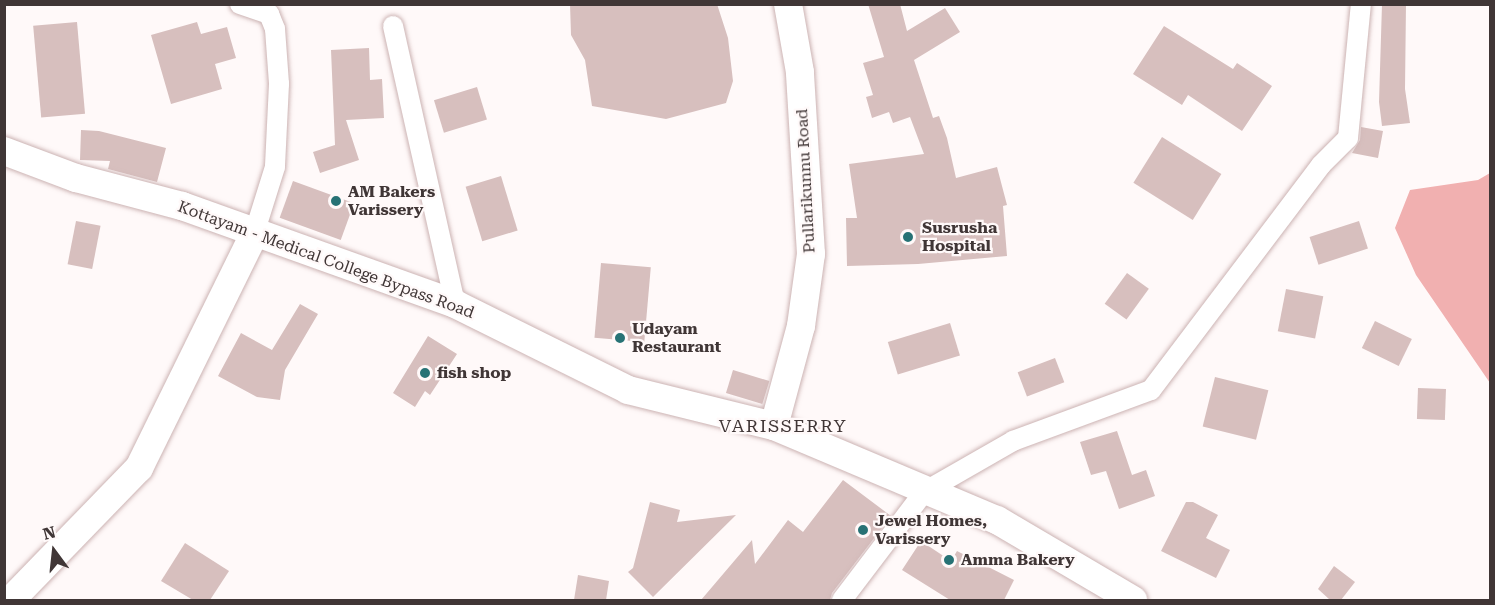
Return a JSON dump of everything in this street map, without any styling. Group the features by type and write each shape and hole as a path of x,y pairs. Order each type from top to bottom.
{"main road":[{"name":"Pullarikunnu Road","path":"774,426 801,326 811,254 800,72 788,4"},
{"name":"Kottayam - Medical College Bypass Road","path":"4,151 76,178 182,206 254,234 455,304 628,390 774,426 924,492 997,520 1132,600"},
{"path":"11,600 139,468 254,234"}],"street":[{"path":"240,4 269,14 275,29 279,84 275,167 254,234"},
{"path":"842,600 924,492 1013,441 1151,390 1321,165 1348,138 1361,4"},
{"path":"393,26 455,304"}],"shaded area":[{"path":"1490,173 1490,383 1416,275 1395,228 1410,190 1478,180"}],"building":[{"path":"570,4 717,4 728,38 733,81 726,103 666,119 592,106 585,60 571,35"},
{"path":"868,4 900,4 907,31 945,8 960,32 914,60 933,118 939,116 947,138 956,178 997,167 1007,205 1003,206 1007,256 918,264 847,266 846,218 857,218 849,164 924,154 910,117 893,123 889,112 872,118 866,97 873,95 863,63 884,57"},
{"path":"1382,4 1406,4 1405,89 1410,123 1382,126 1379,102"},
{"path":"77,22 85,114 41,117 33,26"},
{"path":"197,22 201,34 227,27 236,58 215,64 222,89 171,104 151,35"},
{"path":"1164,26 1233,69 1237,63 1272,86 1242,131 1188,95 1182,105 1133,74"},
{"path":"369,48 370,80 382,79 384,118 346,120 359,160 320,173 313,152 335,145 331,50"},
{"path":"477,87 487,120 444,133 434,100"},
{"path":"1361,127 1383,131 1378,158 1352,153 1360,140"},
{"path":"81,130 99,131 166,148 157,182 108,169 110,161 80,160"},
{"path":"1162,137 1221,174 1193,220 1133,183"},
{"path":"501,176 518,231 482,241 466,187"},
{"path":"293,181 354,203 341,240 280,218"},
{"path":"76,221 101,226 92,269 68,264"},
{"path":"1359,221 1368,249 1319,265 1310,237"},
{"path":"601,263 651,267 644,342 594,338"},
{"path":"1127,273 1149,289 1127,320 1105,304"},
{"path":"1286,289 1323,296 1315,338 1278,331"},
{"path":"300,304 318,314 285,370 280,400 257,397 218,376 241,333 272,350"},
{"path":"1375,321 1412,339 1399,366 1362,348"},
{"path":"950,323 960,356 898,375 888,342"},
{"name":"fish shop","path":"428,336 457,354 430,395 425,391 415,407 393,393"},
{"path":"1055,358 1064,382 1027,397 1018,372"},
{"path":"733,370 769,381 762,404 726,393"},
{"path":"1215,377 1268,390 1256,440 1203,426"},
{"path":"1418,388 1446,389 1445,420 1417,419"},
{"path":"1117,431 1132,475 1146,470 1155,496 1119,509 1106,471 1091,475 1080,442"},
{"name":"Jewel Homes, Varissery","path":"843,480 891,516 832,593 830,600 701,600 752,540 755,564 788,520 803,532"},
{"path":"650,502 680,510 677,522 736,515 653,597 628,572 633,568"},
{"path":"1186,502 1193,502 1218,515 1206,538 1230,550 1216,578 1161,551"},
{"path":"921,541 951,561 957,551 1014,580 1004,600 950,600 902,570"},
{"path":"185,543 229,571 210,600 193,600 161,581"},
{"path":"1334,566 1355,582 1341,600 1330,600 1318,589"},
{"path":"578,575 609,581 606,600 574,600"}],"place":[{"name":"AM Bakers Varissery","path":"336,201"},
{"name":"Susrusha Hospital","path":"908,237"},
{"name":"Udayam Restaurant","path":"620,338"},
{"name":"fish shop","path":"425,373"},
{"name":"Jewel Homes, Varissery","path":"863,530"},
{"name":"Amma Bakery","path":"949,560"}],"district":[{"name":"VARISSERRY","path":"783,426"}]}
